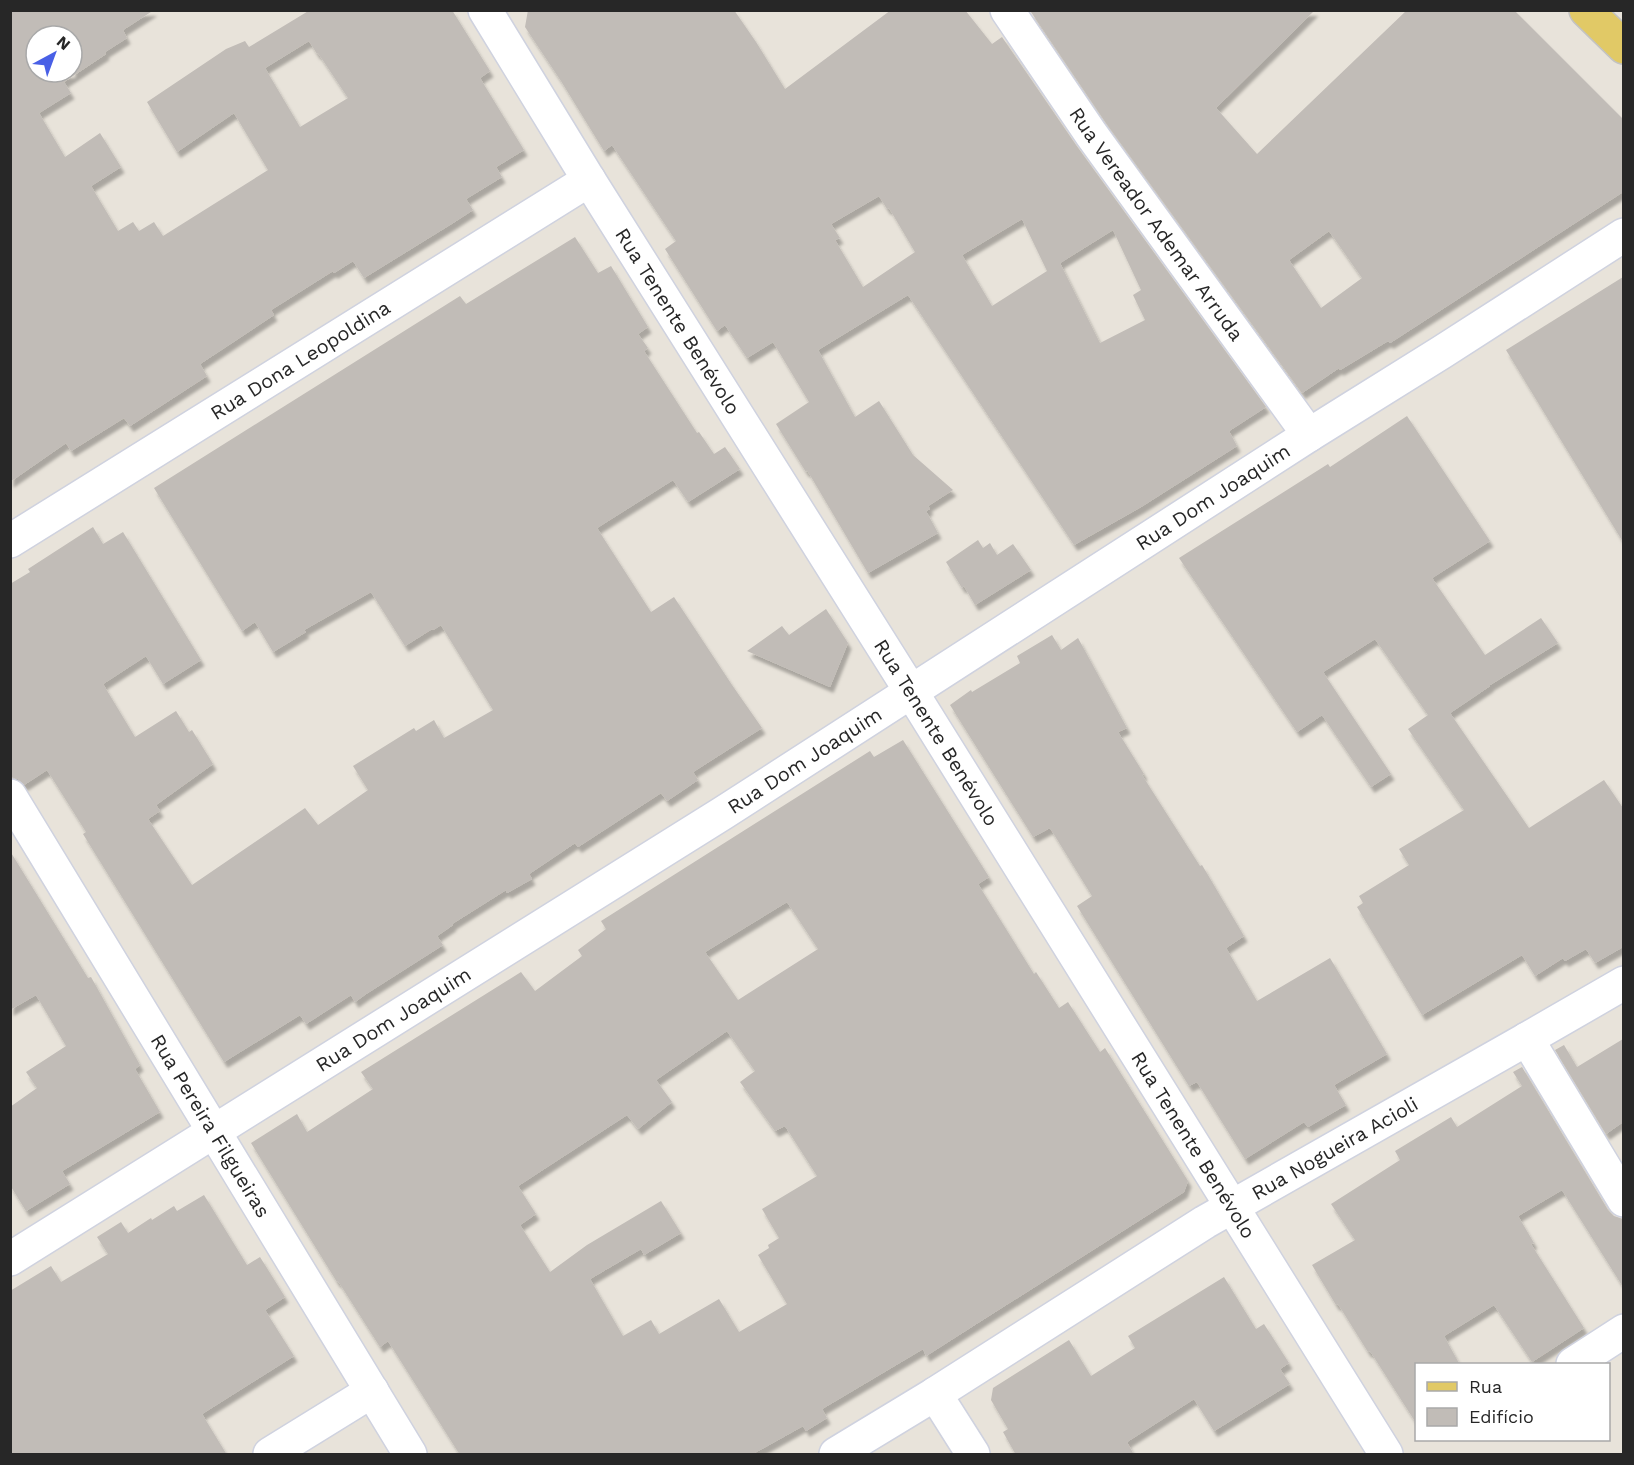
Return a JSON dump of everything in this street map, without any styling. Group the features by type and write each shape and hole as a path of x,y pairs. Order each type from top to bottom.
{"main road":[{"path":"1586,10 1623,47"}],"street":[{"name":"Rua Vereador Ademar Arruda","path":"1007,10 1091,134 1309,435"},
{"name":"Rua Tenente Benévolo","path":"488,12 589,180 912,693 1386,1455"},
{"name":"Rua Dona Leopoldina","path":"10,541 589,180"},
{"name":"Rua Dom Joaquim","path":"10,1259 723,813 1309,435 1623,236"},
{"name":"Rua Pereira Filgueiras","path":"10,796 410,1455"},
{"name":"Rua Nogueira Acioli","path":"836,1455 1231,1207 1623,983"},
{"path":"1527,1039 1623,1200"},
{"path":"1577,1363 1623,1331"},
{"path":"270,1455 372,1391"},
{"path":"935,1394 973,1455"}],"building":[{"path":"10,10 154,10 123,30 127,38 84,69 84,24 24,24 24,84 65,84 71,93 39,113 65,157 100,133 121,167 91,186 118,231 133,222 139,231 154,222 163,236 268,170 234,113 177,152 147,102 226,49 245,41 249,47 310,10 452,10 490,71 480,78 524,150 496,167 502,177 466,199 473,210 364,278 353,261 271,310 274,315 200,364 207,376 130,426 124,418 71,451 66,443 10,482","holes":["309,41 348,98 300,127 265,68"]},
{"path":"528,10 734,10 785,89 891,10 965,10 992,44 1002,37 1076,145 1266,407 1229,431 1237,446 1141,507 1074,545 908,295 818,350 855,417 879,401 913,455 953,490 928,506 930,509 926,511 938,533 868,573 807,470 806,472 776,424 809,402 773,342 747,358 725,325 717,331 665,249 676,241 612,145 604,151 525,27","holes":["879,196 887,209 889,208 915,252 863,287 835,240 840,238 831,224","1022,219 1047,271 992,306 962,255","1113,230 1141,290 1133,295 1145,320 1100,343 1060,263"]},
{"path":"1033,10 1315,10 1216,108 1257,154 1407,10 1514,10 1623,119 1623,192 1390,343 1388,341 1340,370 1339,368 1302,393 1106,123 1031,12","holes":["1329,231 1362,278 1321,308 1289,260"]},
{"path":"575,237 598,273 611,266 648,327 638,334 648,348 644,351 697,433 699,432 714,454 725,447 740,469 688,502 673,480 597,528 651,612 674,597 762,728 693,772 698,780 667,801 661,793 578,847 575,843 529,874 532,879 507,893 506,890 452,924 437,936 443,945 355,1002 351,995 306,1024 300,1015 224,1062 83,834 86,832 47,770 24,785 18,779 10,777 10,584 30,572 28,569 93,527 103,544 123,532 201,660 163,684 146,656 103,684 135,737 176,711 189,732 192,730 213,764 156,805 160,811 148,819 192,885 305,808 318,825 368,790 353,766 414,728 416,731 434,720 444,738 493,710 441,625 405,646 371,592 304,630 306,632 273,652 255,622 242,631 154,488 460,296 466,304"},
{"path":"1623,277 1623,542 1506,350"},
{"path":"1407,416 1490,541 1432,578 1485,655 1541,618 1558,643 1450,713 1529,828 1604,780 1623,808 1623,947 1595,963 1586,949 1565,961 1563,958 1535,976 1522,955 1422,1015 1357,907 1363,903 1359,896 1409,865 1399,849 1464,810 1408,729 1428,715 1375,639 1323,672 1391,774 1371,787 1322,715 1297,732 1179,558 1328,464 1330,467"},
{"path":"978,540 983,548 990,543 997,555 1013,544 1031,570 975,605 946,562"},
{"path":"826,609 848,643 830,687 747,651 782,626 789,635"},
{"path":"1052,635 1061,650 1078,638 1127,728 1118,732 1144,774 1142,775 1200,866 1202,865 1244,936 1226,948 1257,1001 1330,958 1387,1054 1334,1085 1346,1105 1308,1127 1304,1122 1245,1159 1197,1082 1189,1086 1077,906 1092,896 1050,828 1033,837 950,705 971,690 972,692 1020,663 1017,656"},
{"path":"903,740 989,877 978,884 1034,974 1036,972 1059,1008 1068,1002 1100,1052 1105,1048 1188,1181 1184,1192 926,1356 923,1349 822,1409 827,1418 806,1431 803,1426 751,1455 460,1455 388,1341 380,1347 251,1143 297,1114 307,1132 373,1089 361,1072 521,972 535,991 582,956 578,950 606,929 601,921 870,751 874,757","holes":["787,902 818,949 738,1000 705,952","727,1031 755,1071 740,1082 775,1131 785,1126 817,1176 762,1209 779,1238 758,1255 787,1304 739,1332 719,1299 659,1334 651,1320 623,1336 590,1279 641,1249 644,1255 681,1233 661,1201 587,1245 550,1272 520,1225 536,1214 518,1186 627,1115 638,1129 672,1102 656,1080"]},
{"path":"10,851 88,978 91,977 140,1065 135,1069 160,1112 62,1171 70,1184 26,1211 10,1185 10,1107 37,1088 26,1072 66,1046 36,995 10,1010"},
{"path":"1623,1039 1623,1122 1606,1134 1555,1050 1564,1045 1577,1067"},
{"path":"1522,1067 1608,1210 1614,1216 1623,1219 1623,1287 1562,1190 1518,1216 1534,1243 1531,1244 1584,1328 1532,1362 1494,1305 1444,1336 1459,1363 1415,1363 1415,1421 1370,1351 1368,1352 1338,1304 1336,1305 1312,1265 1355,1240 1331,1204 1400,1160 1395,1151 1451,1117 1457,1127 1522,1086 1513,1072"},
{"path":"204,1195 247,1265 260,1257 285,1297 265,1310 294,1356 202,1414 227,1455 10,1455 10,1291 51,1266 61,1282 108,1254 97,1237 121,1222 128,1233 174,1206 177,1211"},
{"path":"1224,1277 1256,1329 1264,1324 1289,1363 1280,1369 1290,1384 1214,1431 1194,1399 1127,1442 1134,1455 1016,1455 1003,1432 1008,1429 991,1400 993,1388 1069,1340 1091,1376 1135,1348 1128,1336"}]}
